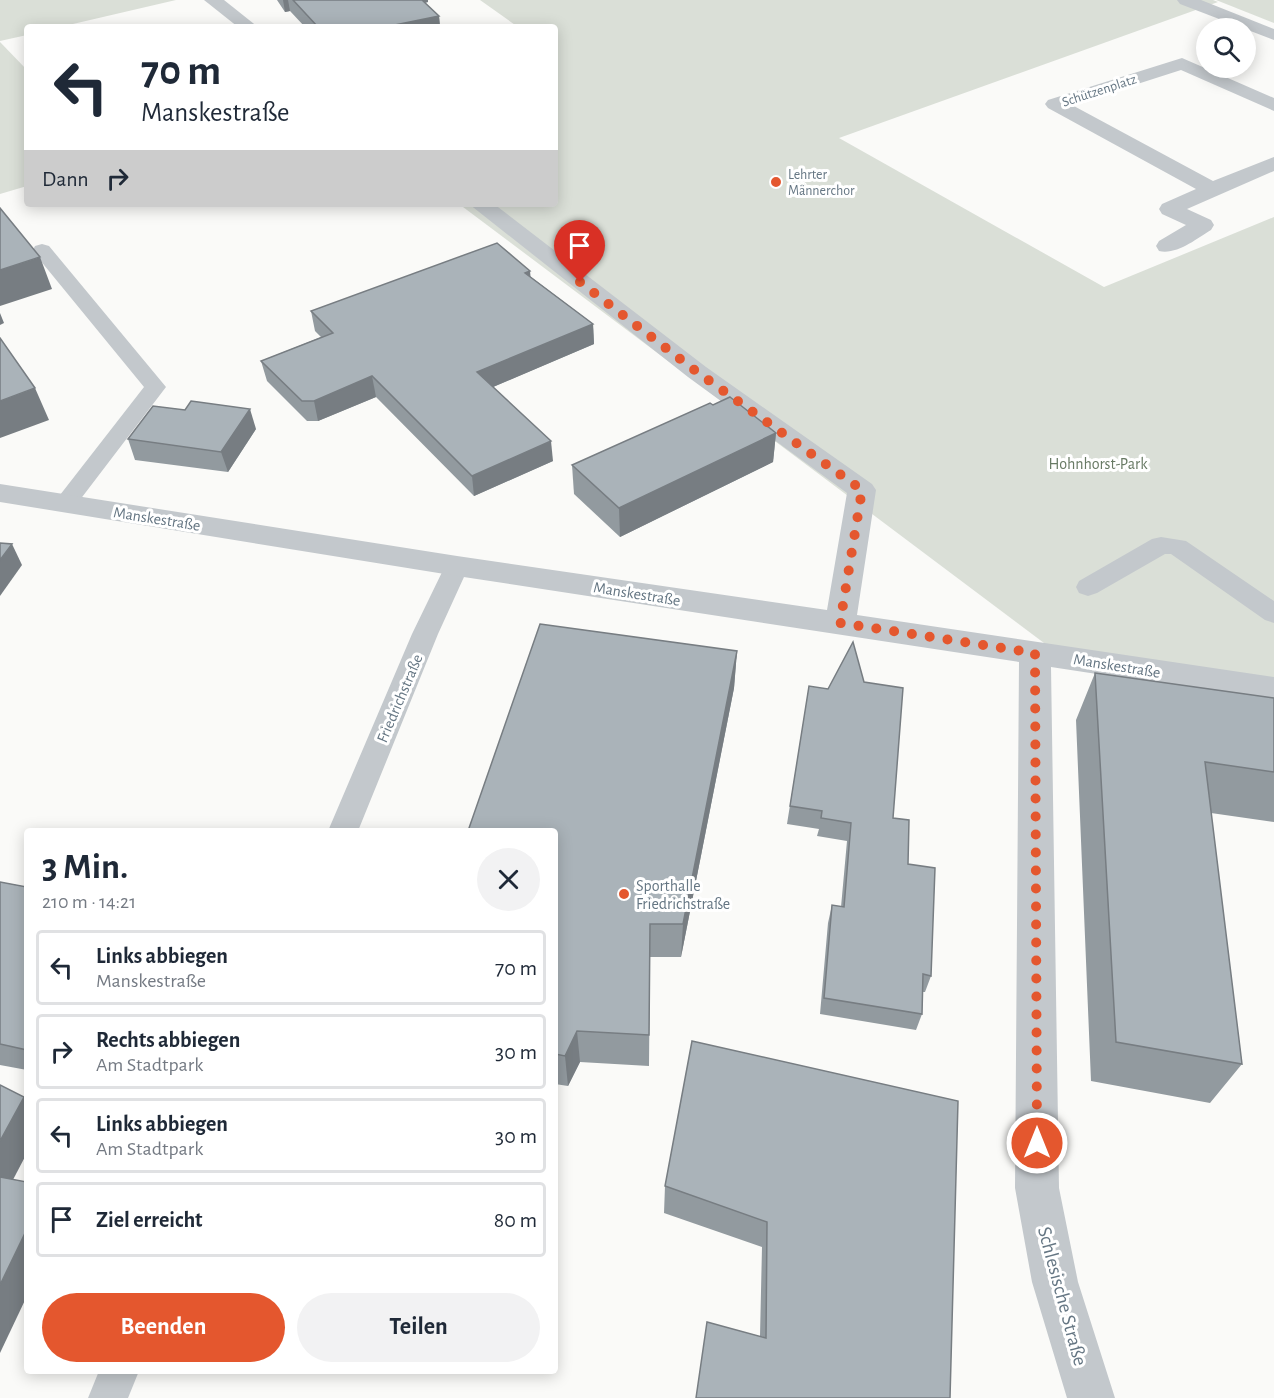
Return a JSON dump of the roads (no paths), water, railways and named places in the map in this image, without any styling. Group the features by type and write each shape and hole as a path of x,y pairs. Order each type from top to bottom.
{"street":[{"path":"213,0 245,24"},
{"path":"1186,0 1274,36"},
{"name":"Schützenplatz","path":"1212,189 1055,104 1182,64 1274,105"},
{"path":"1167,246 1203,225 1170,209 1274,163"},
{"path":"484,207 697,372 862,490 840,623"},
{"name":"Manskestraße","path":"0,493 457,566 1274,689"},
{"name":"Schlesische Straße","path":"1035,653 1037,1188 1055,1282 1090,1398"}],"lane":[{"path":"42,250 155,387 65,504"},
{"path":"1088,587 1161,545 1169,545 1178,547 1274,614"},
{"name":"Friedrichstraße","path":"344,828 425,634 457,566"},
{"path":"108,1398 118,1374"}],"place":[{"name":"Lehrter Männerchor","path":"776,182"},
{"name":"Sporthalle Friedrichstraße","path":"624,894"}],"park label":[{"name":"Hohnhorst-Park","path":"1098,463"}]}
